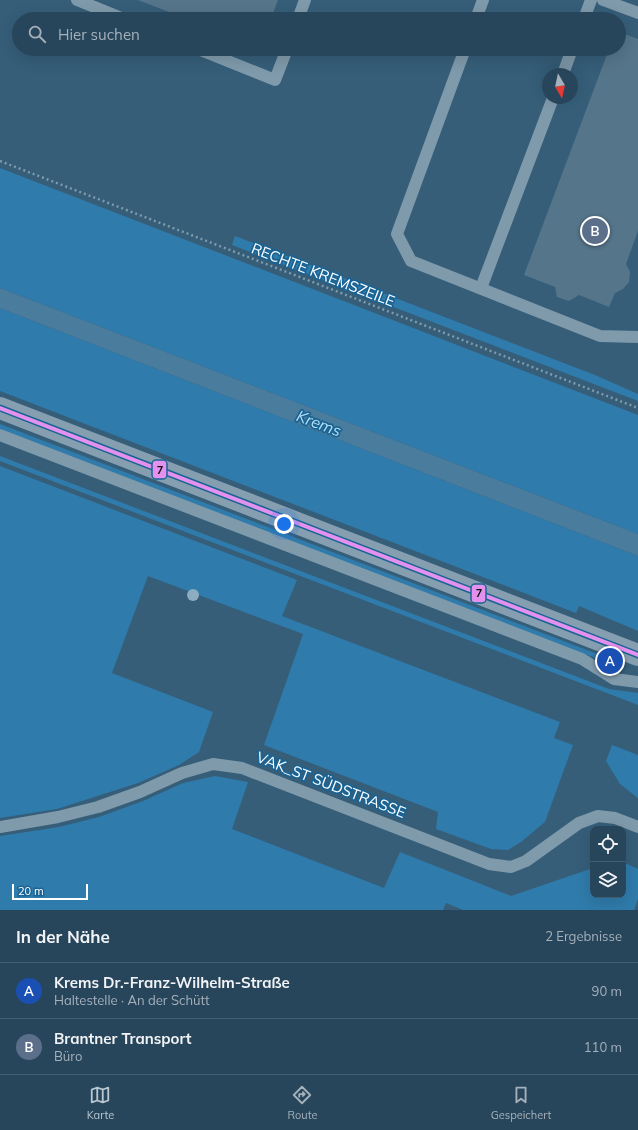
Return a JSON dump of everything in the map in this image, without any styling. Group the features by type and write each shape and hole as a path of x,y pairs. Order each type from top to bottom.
{"street":[{"path":"0,408 638,655"}],"lane":[{"path":"77,0 107,12"},
{"path":"301,12 305,0"},
{"path":"479,12 483,0"},
{"path":"587,12 591,0"},
{"path":"603,0 638,13"},
{"path":"215,56 275,80 284,56"},
{"path":"462,56 397,234 411,261 600,336 638,337"},
{"path":"564,68 569,56"},
{"path":"481,288 551,104"},
{"path":"0,435 582,659 614,679 638,682"},
{"name":"VAK_ST SÜDSTRASSE","path":"0,827 58,817 98,807 140,792 182,773 213,764 242,768 489,864 511,867 526,861 579,823 598,816 615,818 638,827"}],"path":[{"name":"RECHTE KREMSZEILE","path":"0,161 638,408"}],"shaded area":[{"path":"0,168 638,415 638,534 0,288"},
{"path":"235,236 595,375 638,394 638,401 232,245"},
{"path":"0,308 638,556 638,631 579,606 576,613 0,391"},
{"path":"0,424 605,657 609,661 603,661 0,429"},
{"path":"0,456 609,689 638,693 638,705 0,461"},
{"path":"0,466 297,580 282,616 560,722 554,738 573,745 545,822 521,842 508,850 491,849 436,829 438,812 264,745 303,634 148,576 112,673 213,712 199,752 179,765 138,783 57,809 0,818"},
{"path":"612,745 638,755 638,798 620,784 606,761"},
{"path":"215,776 248,782 232,829 384,888 400,852 511,896 590,869 590,898 626,898 626,863 638,869 638,899 634,910 463,910 446,903 443,910 0,910 0,836 59,827 99,817 143,801 183,783"}],"water":[{"name":"Krems","path":"0,288 638,534 638,556 0,308"}],"building":[{"path":"138,0 278,0 274,12 169,12"},
{"path":"626,35 638,39 638,231 626,264 630,272 629,282 623,289 615,293 609,307 579,295 569,301 557,297 555,287 524,275 606,56 626,56"}],"transit line":[{"name":"7","path":"0,408 638,655"}],"place":[{"name":"Brantner Transport","path":"595,231"},
{"name":"Krems Dr.-Franz-Wilhelm-Straße","path":"610,661"}]}
